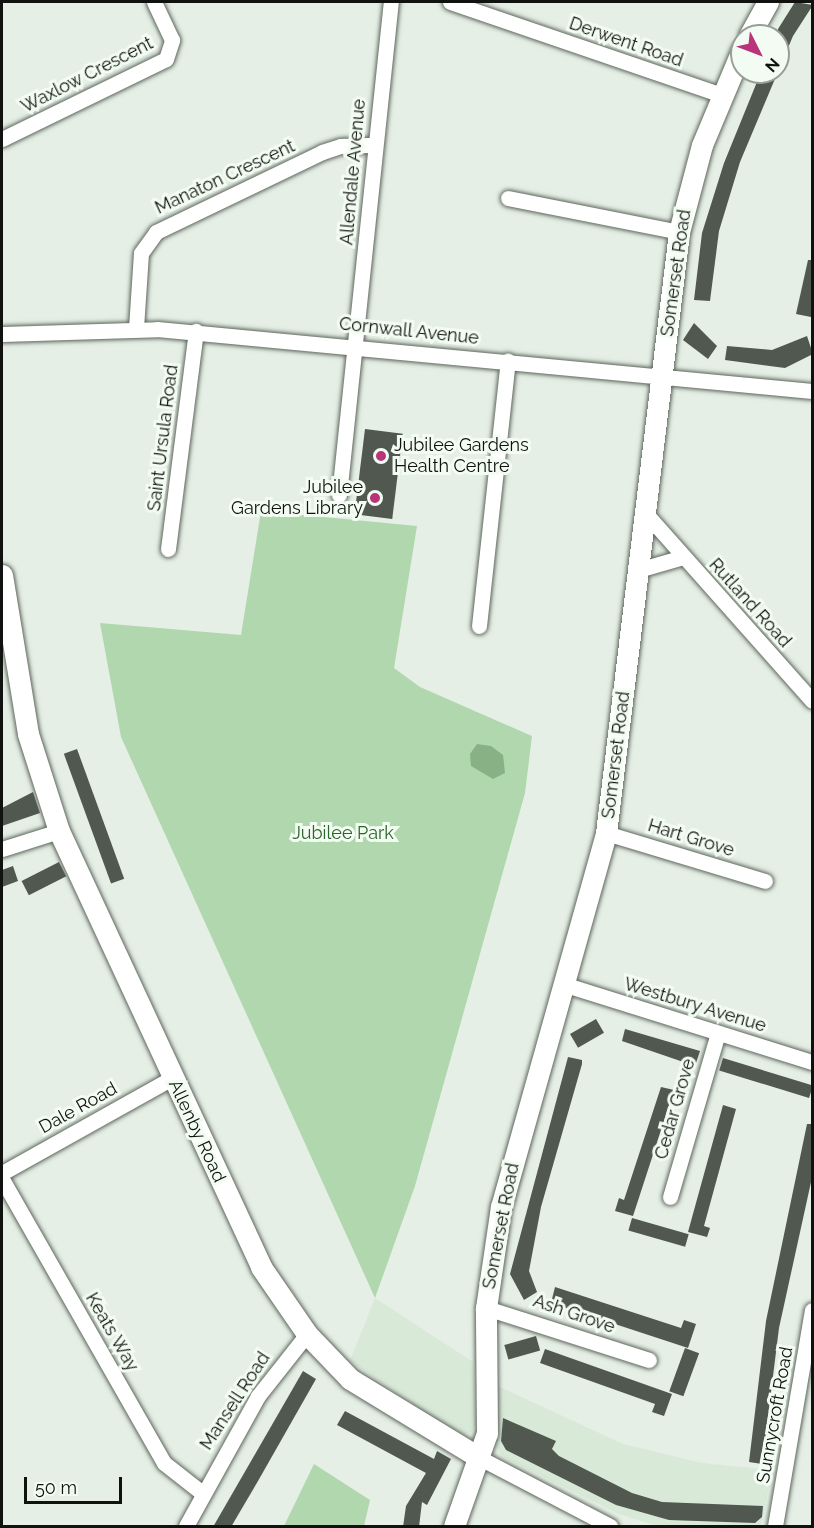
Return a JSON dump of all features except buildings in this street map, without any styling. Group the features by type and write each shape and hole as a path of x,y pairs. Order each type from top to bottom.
{"street":[{"name":"Waxlow Crescent","path":"2,139 166,59 171,40 154,2"},
{"name":"Allendale Avenue","path":"339,495 357,346 375,145 392,2"},
{"name":"Derwent Road","path":"450,2 721,95"},
{"path":"756,24 768,2"},
{"name":"Somerset Road","path":"454,1527 487,1433 486,1308 501,1207 566,986 606,832 638,570 648,516 679,232 698,158 730,76"},
{"name":"Manaton Crescent","path":"135,328 141,252 156,232 328,150 375,145"},
{"path":"508,198 679,232"},
{"name":"Cornwall Avenue","path":"2,334 135,328 196,332 813,391"},
{"name":"Saint Ursula Road","path":"168,549 196,332"},
{"path":"479,626 508,361"},
{"name":"Rutland Road","path":"648,516 813,701"},
{"name":"Rutland Road","path":"638,570 683,557"},
{"name":"Allenby Road","path":"2,575 28,734 59,831 261,1267 307,1334 350,1379 480,1458 610,1527"},
{"path":"2,849 59,831"},
{"name":"Hart Grove","path":"606,832 765,881"},
{"name":"Westbury Avenue","path":"566,986 813,1062"},
{"name":"Cedar Grove","path":"670,1197 718,1033"},
{"name":"Dale Road","path":"2,1173 172,1078"},
{"name":"Keats Way","path":"2,1179 164,1463 201,1492"},
{"name":"Ash Grove","path":"486,1308 649,1360"},
{"name":"Sunnycroft Road","path":"775,1527 813,1310"},
{"name":"Mansell Road","path":"186,1527 201,1492 258,1396 307,1334"}],"shaded area":[{"path":"477,744 491,746 503,755 505,773 493,779 471,766 470,754"},
{"path":"375,1298 473,1362 476,1423 472,1432 462,1434 433,1418 350,1361"},
{"path":"498,1386 623,1444 702,1463 772,1470 761,1526 657,1526 619,1514 503,1457 497,1448"}],"green space":[{"name":"Jubilee Park","path":"261,511 417,526 394,668 420,687 532,736 525,793 415,1186 375,1298 121,737 100,623 241,635"},
{"path":"314,1464 370,1500 364,1526 284,1526"}],"place":[{"name":"Jubilee Gardens Health Centre","path":"381,456"},
{"name":"Jubilee Gardens Library","path":"375,498"}]}
